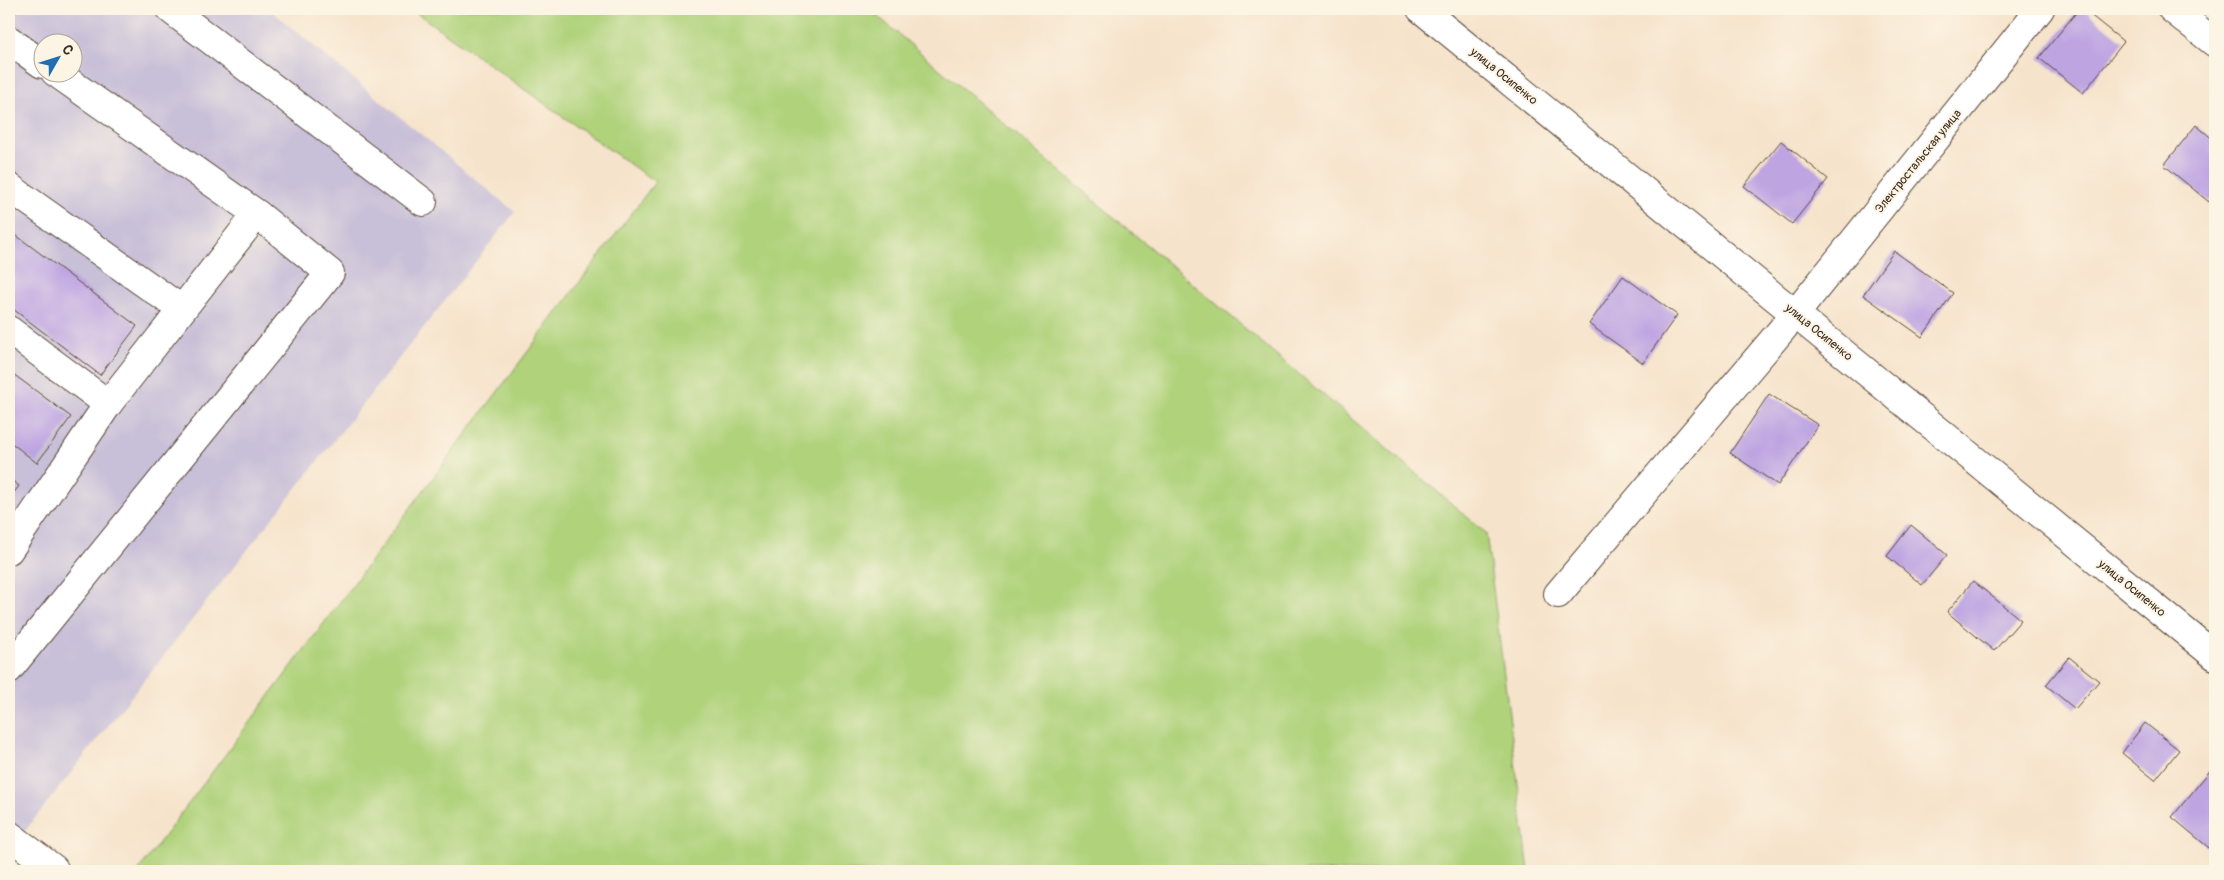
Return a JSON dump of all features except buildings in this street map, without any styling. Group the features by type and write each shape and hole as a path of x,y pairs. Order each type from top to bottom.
{"street":[{"path":"170,9 423,202"},
{"name":"улица Осипенко","path":"1420,9 1796,313 2215,656"},
{"name":"Электростальская улица","path":"1558,594 1796,313 2040,9"},
{"path":"2172,9 2215,43"},
{"path":"9,40 32,57"},
{"path":"9,669 330,273 257,214 69,82"},
{"path":"9,187 182,309"},
{"path":"9,550 108,404 257,214"},
{"path":"9,330 108,404"},
{"path":"9,835 54,869"}],"shaded area":[{"path":"9,9 269,9 515,212 9,851"}],"green space":[{"path":"411,9 869,9 1486,533 1529,871 138,871 655,182"}]}
